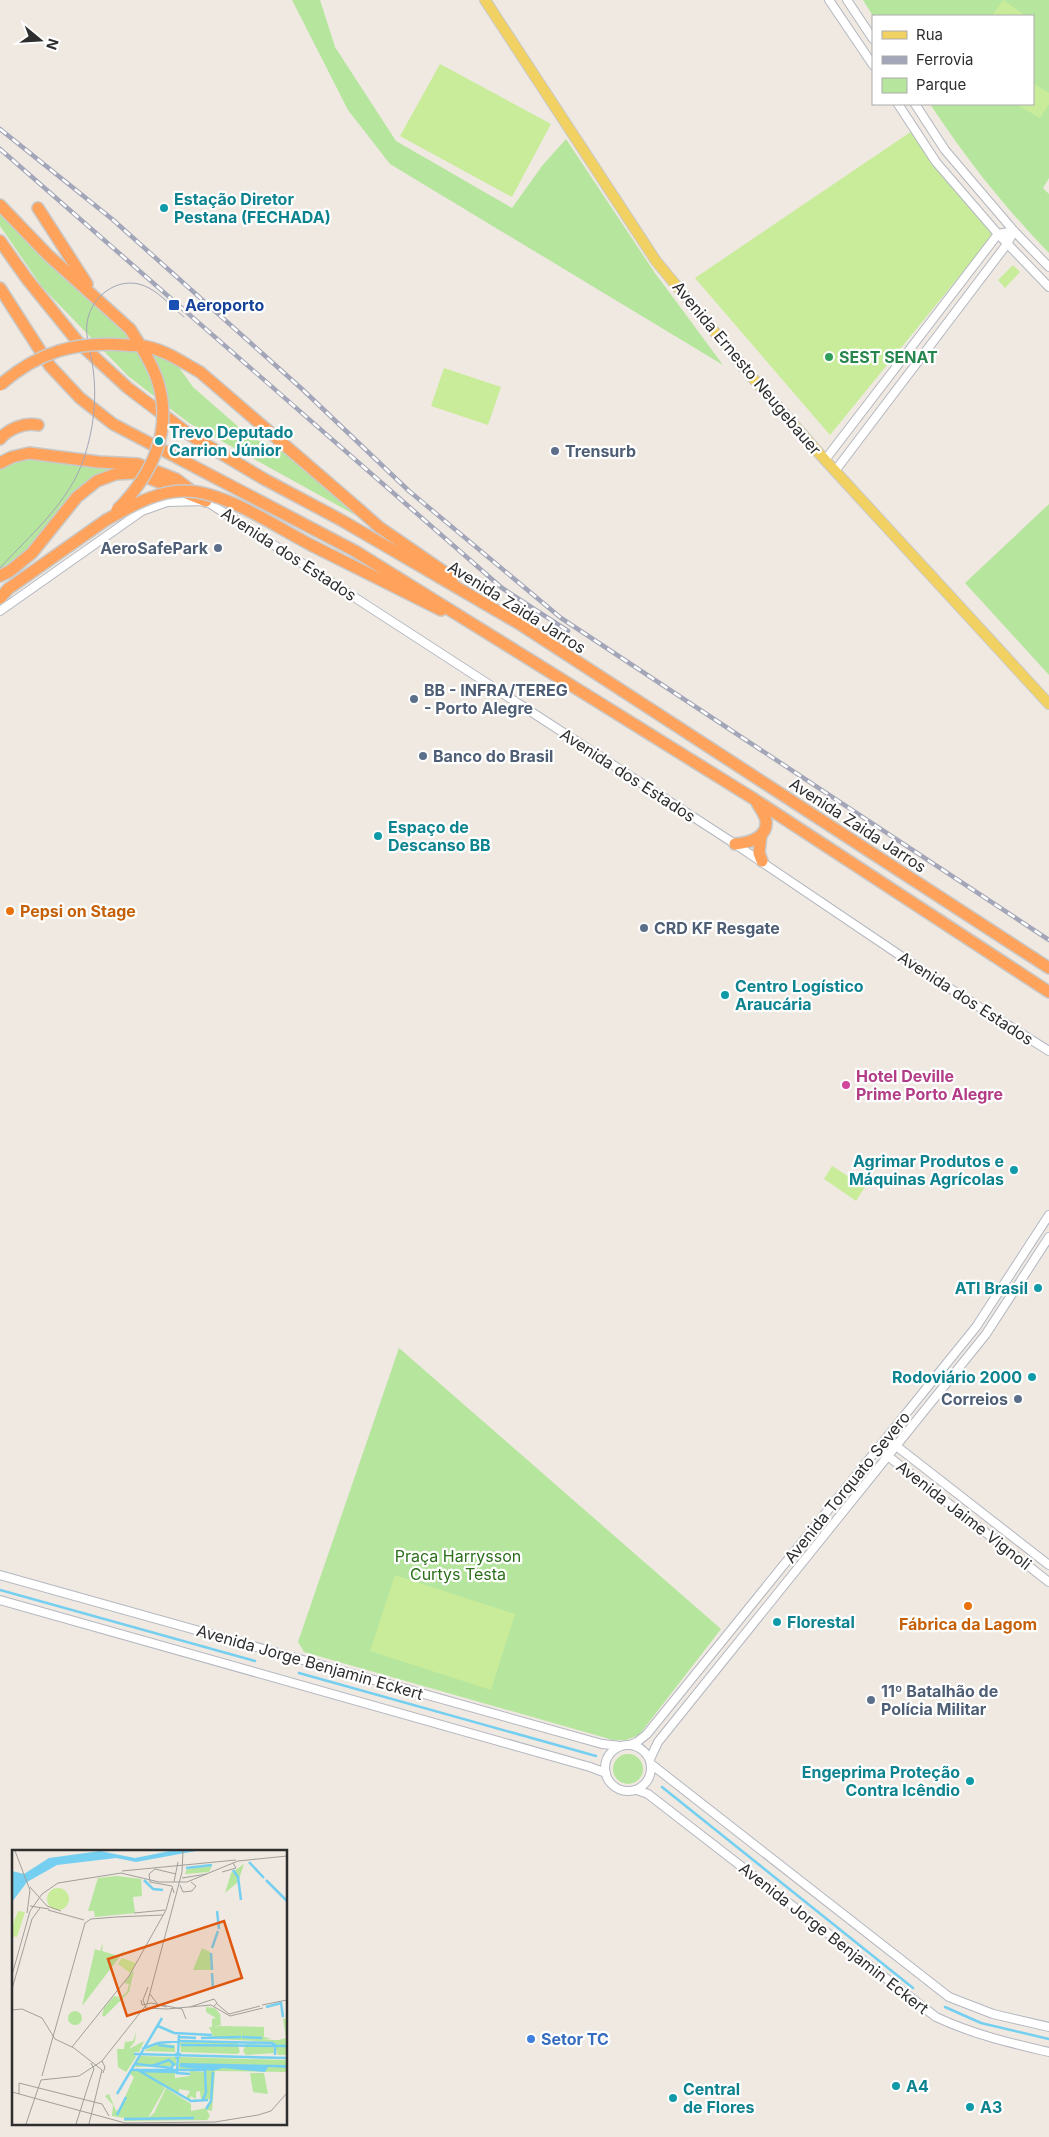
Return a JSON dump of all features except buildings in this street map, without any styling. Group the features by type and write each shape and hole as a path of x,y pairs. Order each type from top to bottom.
{"highway":[{"path":"0,205 48,255 130,329 148,358 157,378 161,391 163,411 159,445 144,479 133,494 106,520"},
{"path":"38,208 96,298"},
{"name":"Avenida Zaida Jarros","path":"0,241 27,279 78,342 128,388 190,435 518,623 1049,968"},
{"path":"0,288 50,366 80,398 113,424 356,550 754,799 1049,992"},
{"path":"0,385 28,364 68,347 106,344 147,347 172,356 200,372 380,527 518,623"},
{"path":"0,439 5,433 29,423 38,425"},
{"path":"0,463 12,457 29,453 99,462 138,464 176,479 206,500"},
{"path":"0,576 10,571 32,553 77,497 97,481 109,476 127,472 136,473 206,500"},
{"path":"3,593 106,520 136,504 185,491 218,497 495,636"},
{"path":"754,799 766,820 759,854 762,861"},
{"path":"735,844 744,844 762,835"}],"main road":[{"name":"Avenida Ernesto Neugebauer","path":"486,0 656,261 751,376 825,460 1049,704"}],"street":[{"path":"829,0 872,64"},
{"path":"847,0 872,38"},
{"path":"899,105 936,162 998,234 1049,287"},
{"path":"916,105 945,150 1014,231 1049,267"},
{"path":"825,460 998,234 1014,231"},
{"path":"836,471 1008,244 1014,231"},
{"path":"0,612 142,511 167,502 206,500"},
{"name":"Avenida dos Estados","path":"206,500 762,861 934,979 1049,1052"},
{"name":"Avenida Torquato Severo","path":"626,1746 637,1742 647,1734 976,1327 1049,1215"},
{"name":"Avenida Torquato Severo","path":"651,1762 658,1742 986,1334 1049,1237"},
{"path":"934,1379 943,1387"},
{"name":"Avenida Jaime Vignoli","path":"886,1438 1049,1565"},
{"name":"Avenida Jaime Vignoli","path":"878,1448 1049,1582"},
{"name":"Avenida Jorge Benjamin Eckert","path":"0,1575 593,1742 608,1746 626,1746"},
{"name":"Avenida Jorge Benjamin Eckert","path":"0,1600 570,1761 606,1773"},
{"path":"626,1746 642,1749 651,1762 649,1780 637,1790 627,1792 615,1788 610,1783 606,1773 607,1760 615,1749 626,1746"},
{"name":"Avenida Jorge Benjamin Eckert","path":"651,1762 949,1997 993,2014 1049,2027"},
{"name":"Avenida Jorge Benjamin Eckert","path":"637,1790 648,1794 936,2017 962,2029 990,2038 1049,2052"}],"green space":[{"path":"292,0 320,0 335,47 396,141 512,208 542,166 566,139 655,273 723,365 390,164 348,110"},
{"path":"863,0 1049,0 1049,178 1043,188 1049,194 1049,253 1016,218 986,181 931,105 1034,105 1034,15 872,15"},
{"path":"1003,0 1025,15 993,15"},
{"path":"440,64 551,124 512,197 400,136"},
{"path":"1034,84 1049,93 1049,104 1040,118 1018,105 1034,105"},
{"name":"SEST SENAT","path":"912,131 963,200 993,235 830,435 695,278"},
{"path":"0,212 123,329 178,366 193,387 250,437 282,451 357,516 189,423 128,376 42,287 0,226"},
{"path":"1013,265 1020,272 1005,288 998,280"},
{"path":"444,368 501,387 488,425 431,406"},
{"path":"25,457 136,468 95,476 75,494 34,546 12,565 0,571 0,468"},
{"path":"1049,504 1049,675 965,583"},
{"path":"832,1166 865,1187 856,1201 824,1179"},
{"name":"Praça Harrysson Curtys Testa","path":"399,1348 721,1629 639,1735 626,1740 613,1740 304,1652 298,1642"},
{"path":"395,1575 515,1614 491,1690 370,1651"},
{"path":"628,1754 639,1758 643,1769 639,1780 628,1784 617,1780 613,1769 617,1758"}],"waterway":[{"path":"0,1590 255,1661"},
{"path":"299,1673 596,1756"},
{"path":"662,1787 913,1988"},
{"path":"945,2007 981,2023 1049,2039"}],"tram line":[{"path":"0,568 59,504 69,489 84,458 95,402 93,368 87,339 87,323 95,303 109,289 128,283 139,284 158,294 184,317"}],"railway":[{"path":"0,129 112,219 302,389 409,491 561,618 1049,940"},
{"path":"0,149 502,588 568,631"}],"place":[{"name":"Estação Diretor Pestana (FECHADA)","path":"164,208"},
{"name":"Aeroporto","path":"174,305"},
{"name":"SEST SENAT","path":"829,357"},
{"name":"Trevo Deputado Carrion Júnior","path":"159,441"},
{"name":"Trensurb","path":"555,451"},
{"name":"AeroSafePark","path":"218,548"},
{"name":"BB - INFRA/TEREG - Porto Alegre","path":"414,699"},
{"name":"Banco do Brasil","path":"423,756"},
{"name":"Espaço de Descanso BB","path":"378,836"},
{"name":"Pepsi on Stage","path":"10,911"},
{"name":"CRD KF Resgate","path":"644,928"},
{"name":"Centro Logístico Araucária","path":"725,995"},
{"name":"Hotel Deville Prime Porto Alegre","path":"846,1085"},
{"name":"Agrimar Produtos e Máquinas Agrícolas","path":"1014,1170"},
{"name":"ATI Brasil","path":"1038,1288"},
{"name":"Rodoviário 2000","path":"1032,1377"},
{"name":"Correios","path":"1018,1399"},
{"name":"Fábrica da Lagom","path":"968,1606"},
{"name":"Florestal","path":"777,1622"},
{"name":"11º Batalhão de Polícia Militar","path":"871,1700"},
{"name":"Engeprima Proteção Contra Icêndio","path":"970,1781"},
{"name":"Setor TC","path":"531,2039"},
{"name":"A4","path":"896,2086"},
{"name":"Central de Flores","path":"673,2098"},
{"name":"A3","path":"970,2107"}]}
